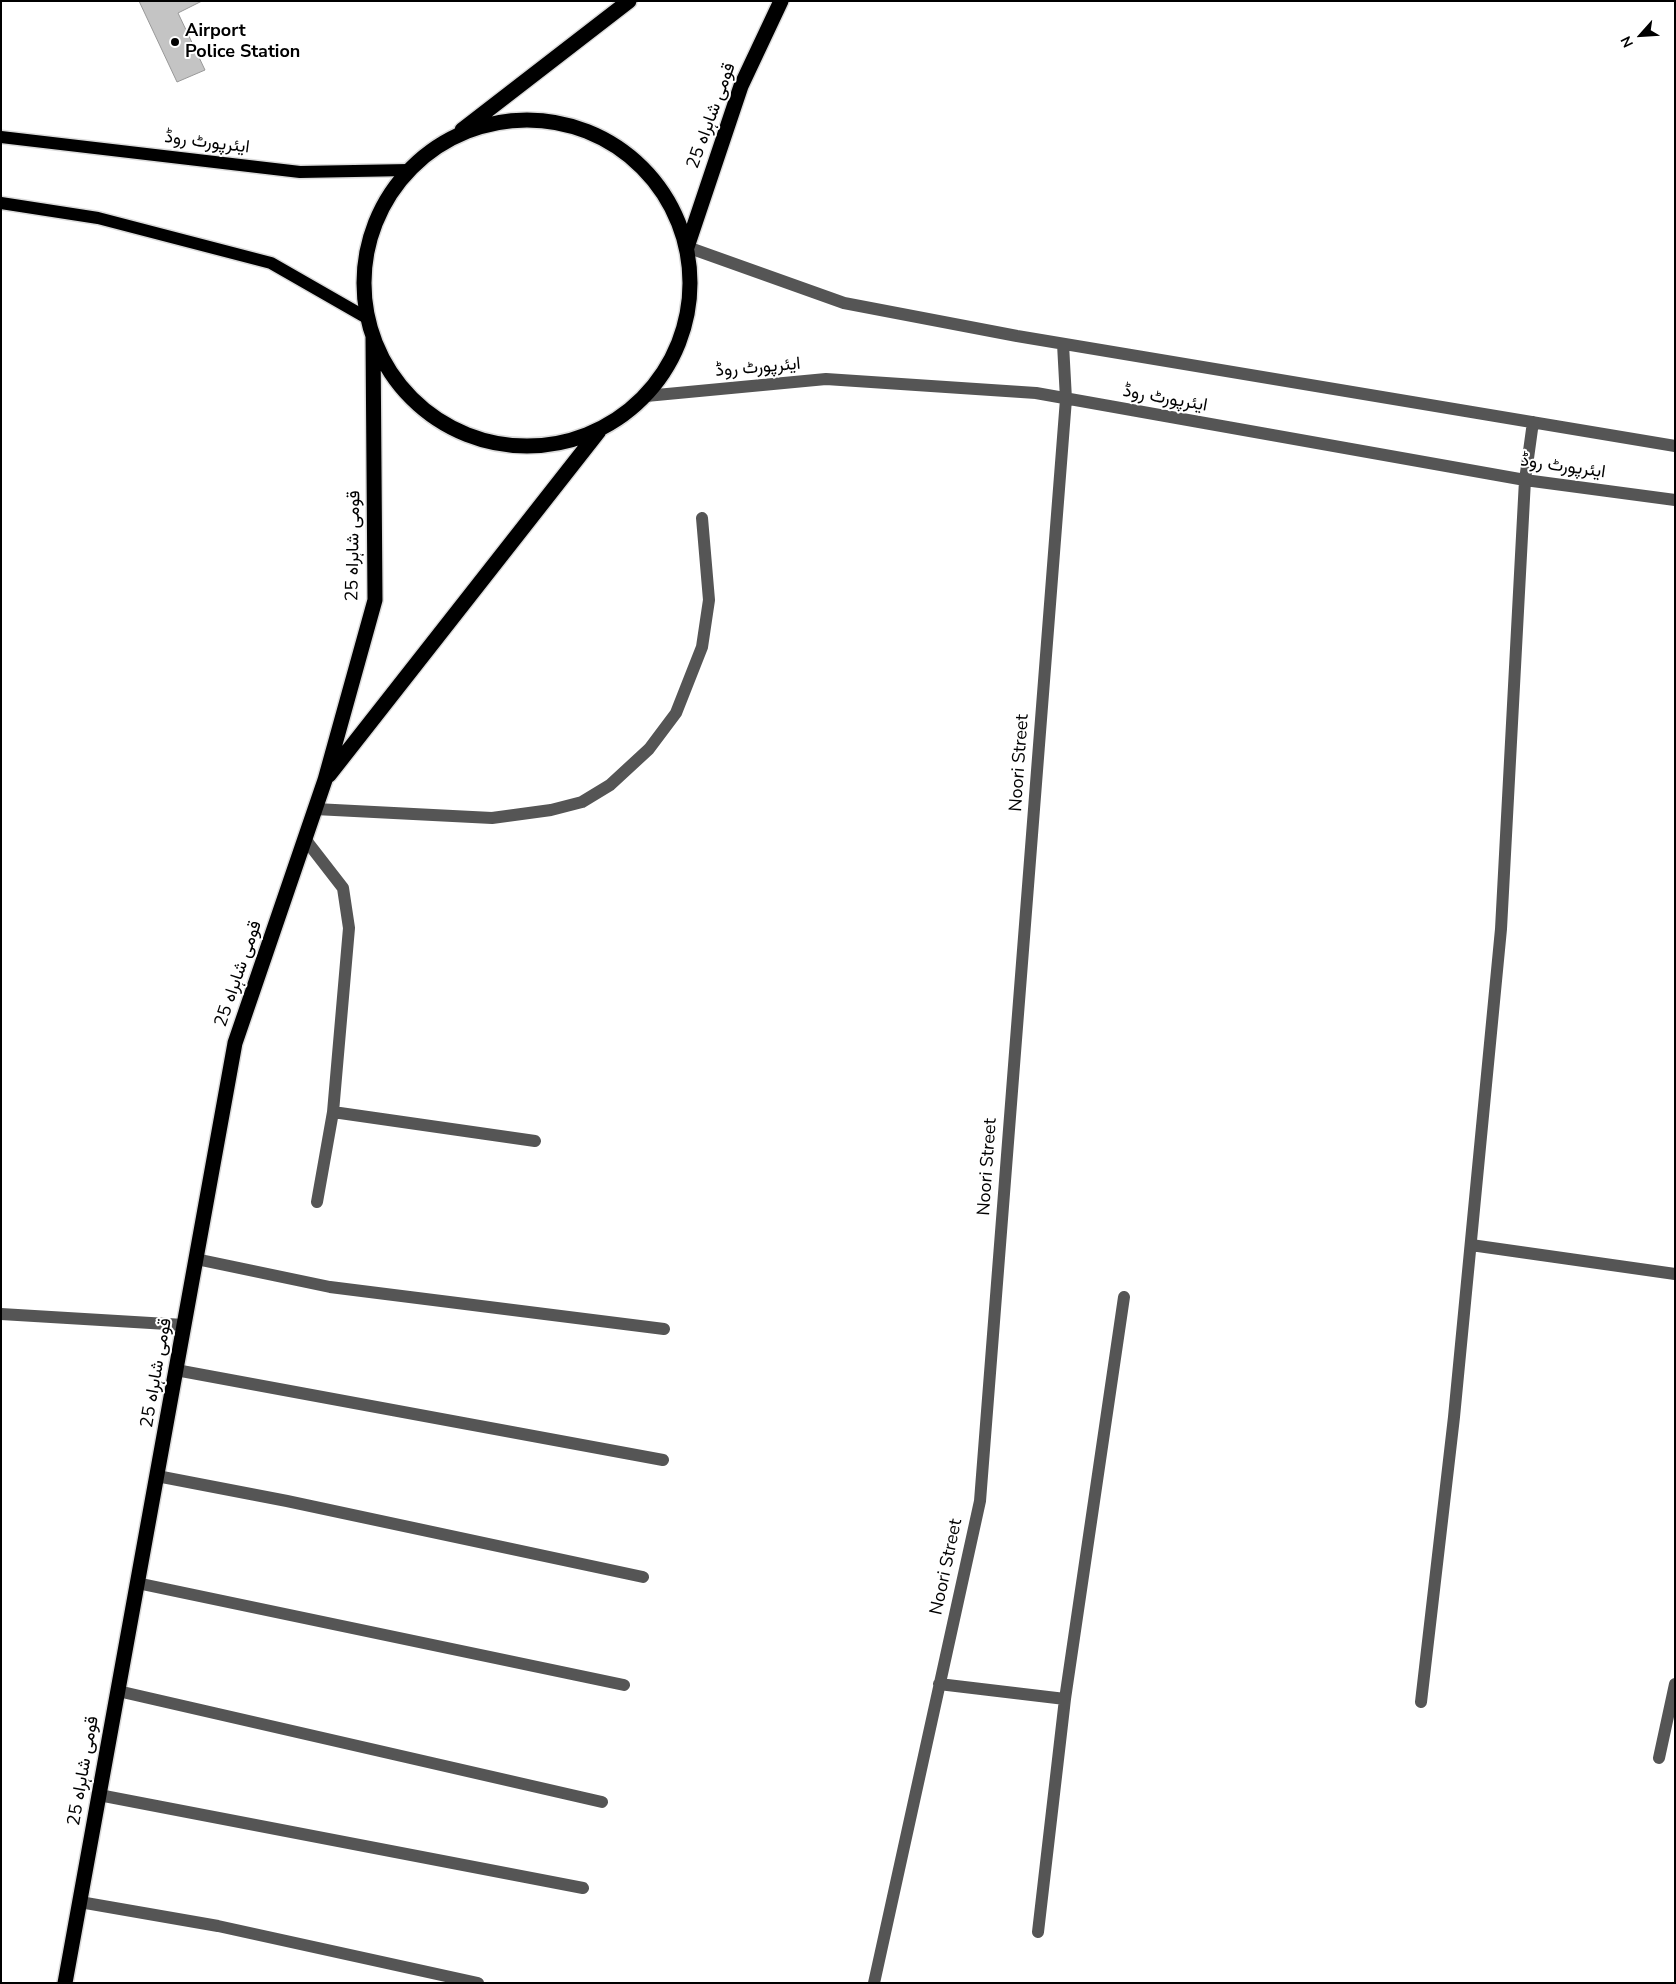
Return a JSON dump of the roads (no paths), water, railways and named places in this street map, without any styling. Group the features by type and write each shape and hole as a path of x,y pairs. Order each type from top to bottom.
{"highway":[{"name":"قومی شاہراہ 25","path":"453,137 500,121 549,120 596,134 638,162 668,201 687,247 690,301 676,352 646,396 624,415 599,430 555,445 510,446 465,435 426,412 394,378 373,337 368,318 364,278 369,239 384,202 408,170 629,1"},
{"name":"قومی شاہراہ 25","path":"687,247 740,86 781,1"},
{"name":"قومی شاہراہ 25","path":"65,1983 235,1043 326,780 374,600 373,337"},
{"name":"قومی شاہراہ 25","path":"326,780 599,430"}],"main road":[{"name":"ایئرپورٹ روڈ","path":"1,137 300,172 408,170"},
{"path":"1,202 98,218 271,263 368,318"}],"street":[{"path":"687,247 844,304 1063,344 1675,446"},
{"name":"Noori Street","path":"874,1983 980,1501 1066,399 1063,344"},
{"name":"ایئرپورٹ روڈ","path":"646,396 826,379 1036,393 1525,480 1675,500"},
{"path":"1421,1702 1454,1417 1501,929 1525,480 1533,422"},
{"path":"315,809 492,818 550,810 582,802 610,785 648,749 676,713 702,647 709,600 702,518"},
{"path":"305,839 343,888 349,928 332,1112 317,1202"},
{"path":"332,1112 535,1141"},
{"path":"1471,1244 1675,1274"},
{"path":"196,1259 330,1287 664,1329"},
{"path":"1038,1932 1065,1699 1124,1297"},
{"path":"1,1314 184,1325"},
{"path":"176,1370 663,1460"},
{"path":"157,1476 297,1503 643,1577"},
{"path":"137,1583 624,1685"},
{"path":"940,1684 1065,1699"},
{"path":"1659,1758 1675,1684"},
{"path":"118,1691 602,1802"},
{"path":"99,1795 583,1888"},
{"path":"80,1902 218,1926 478,1983"}],"place":[{"name":"Airport Police Station","path":"175,42"}]}
